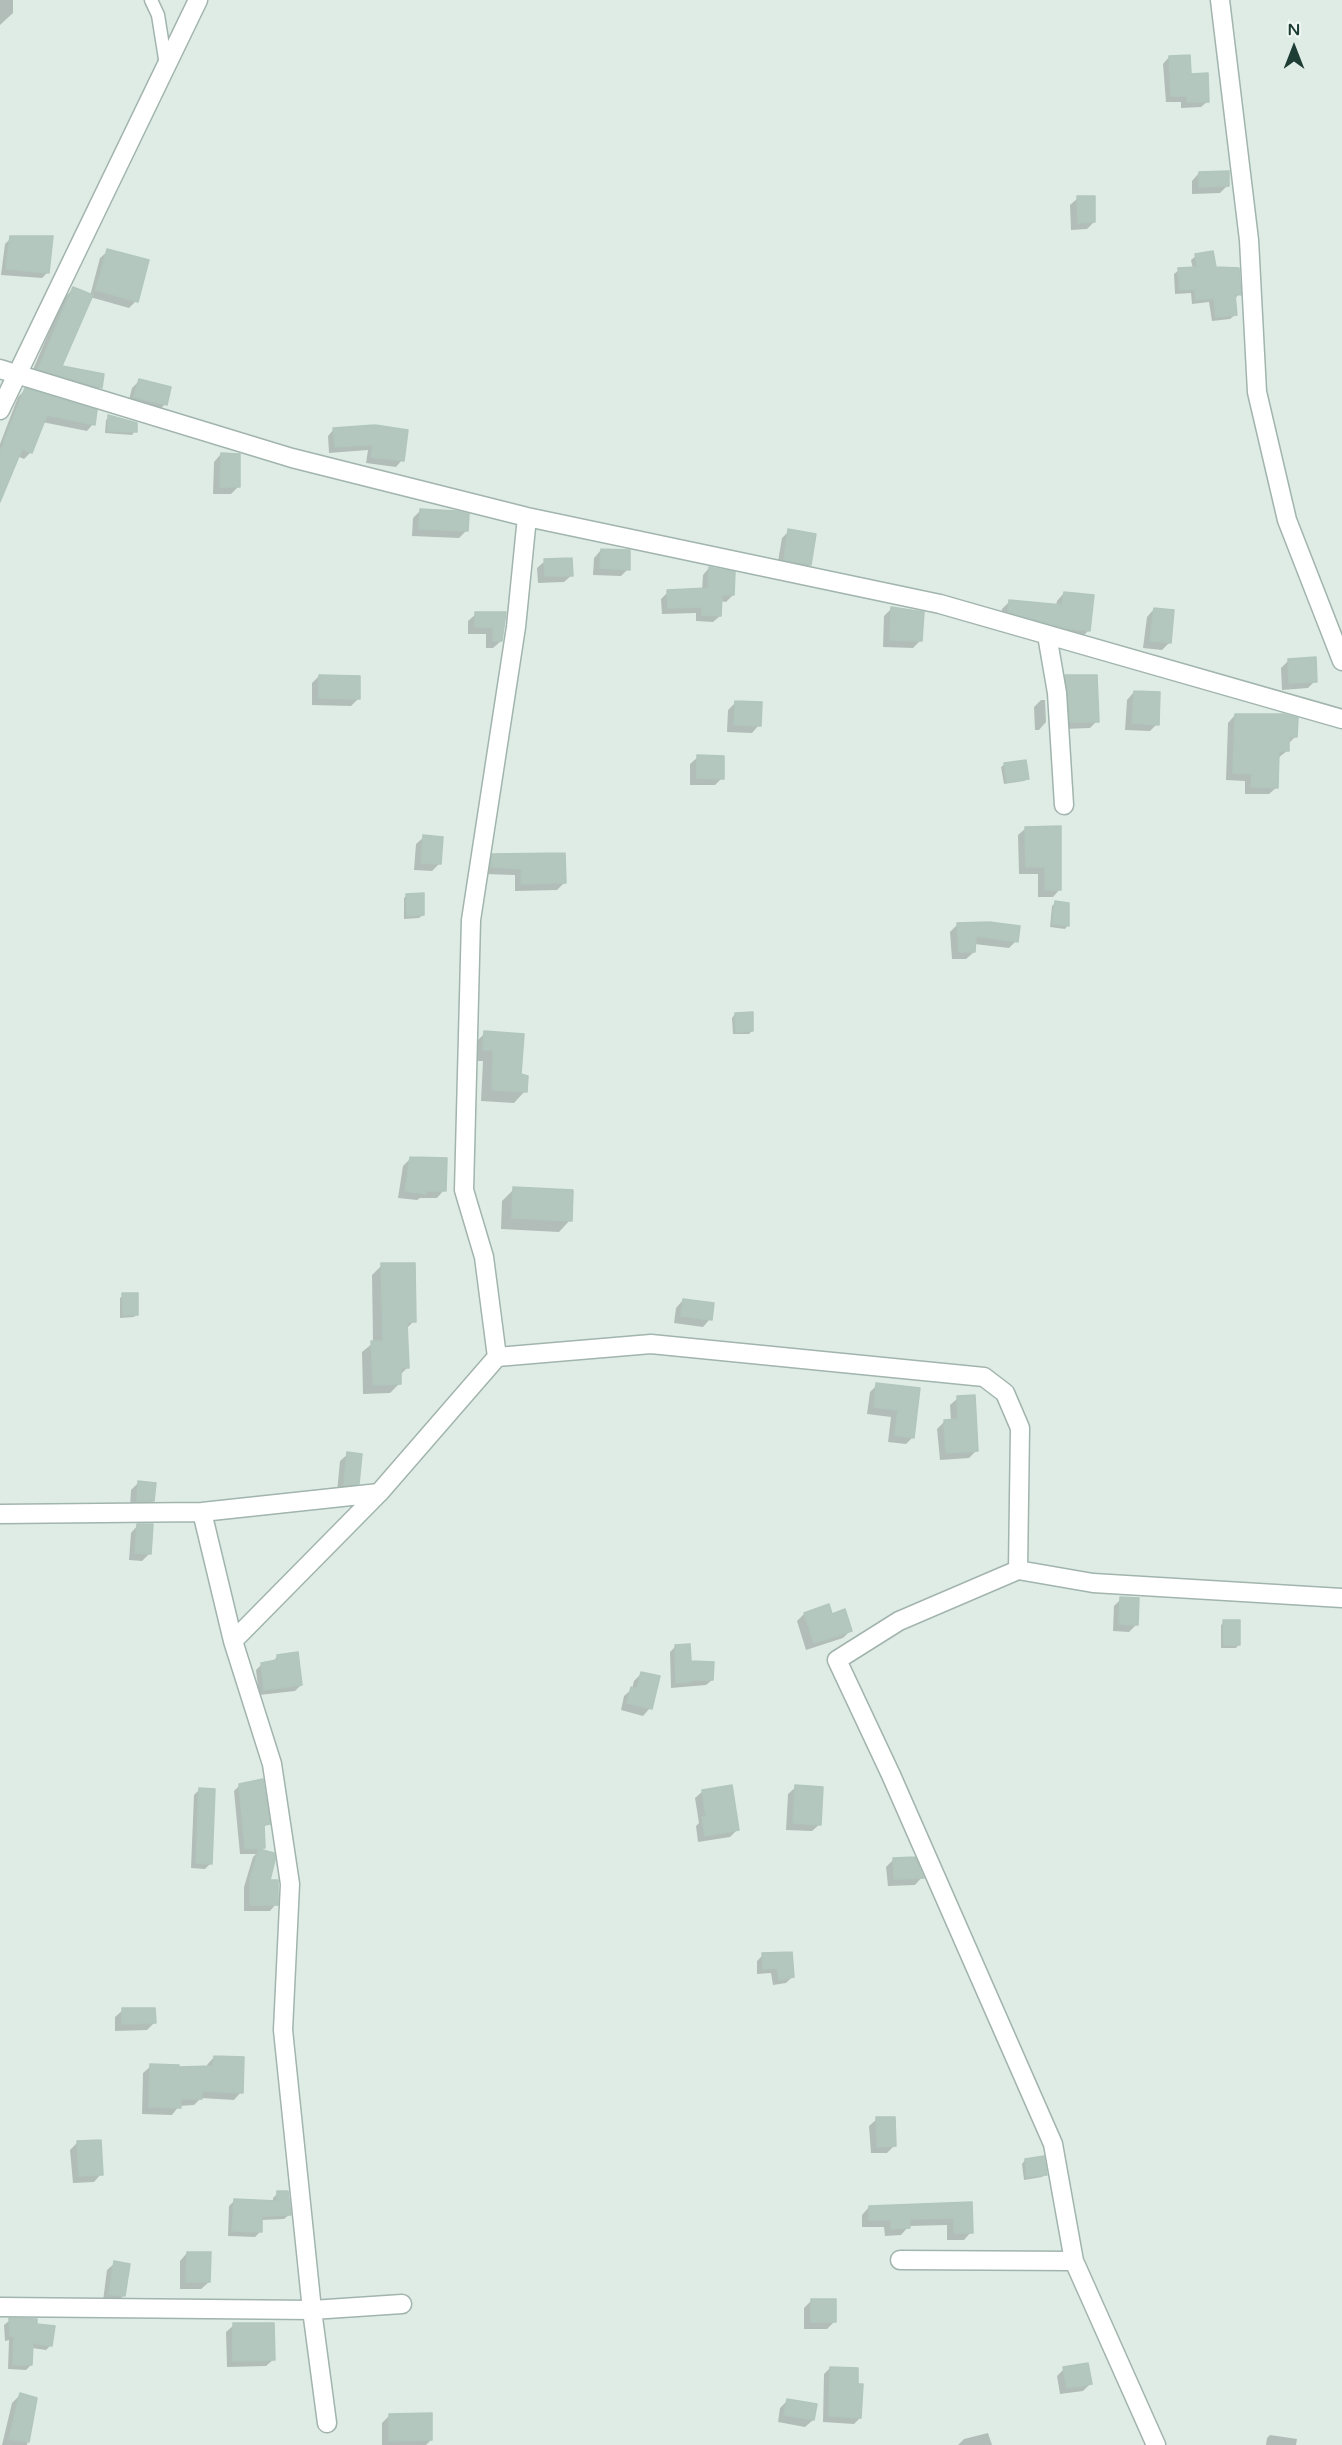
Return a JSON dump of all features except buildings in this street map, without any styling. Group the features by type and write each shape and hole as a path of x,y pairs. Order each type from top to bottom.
{"street":[{"path":"0,410 9,372 166,68 198,0"},
{"path":"1220,0 1249,240 1257,392 1287,520 1342,661"},
{"path":"9,372 292,459 527,517 940,604 1342,719"},
{"path":"497,1357 484,1257 464,1190 471,920 516,627 527,517"},
{"path":"1047,635 1057,693 1064,805"},
{"path":"233,1641 379,1493 497,1357 651,1344 984,1377 1005,1393 1020,1428 1018,1570"},
{"path":"0,1514 202,1512 379,1493"},
{"path":"202,1512 233,1641 272,1764 290,1884 283,2030 312,2310 327,2423"},
{"path":"1156,2445 1074,2261 1053,2144 891,1775 837,1660 899,1621 1018,1570 1093,1583 1342,1598"},
{"path":"900,2260 1074,2261"},
{"path":"0,2307 312,2310 402,2304"}],"lane":[{"path":"150,0 158,15 166,68"}]}
